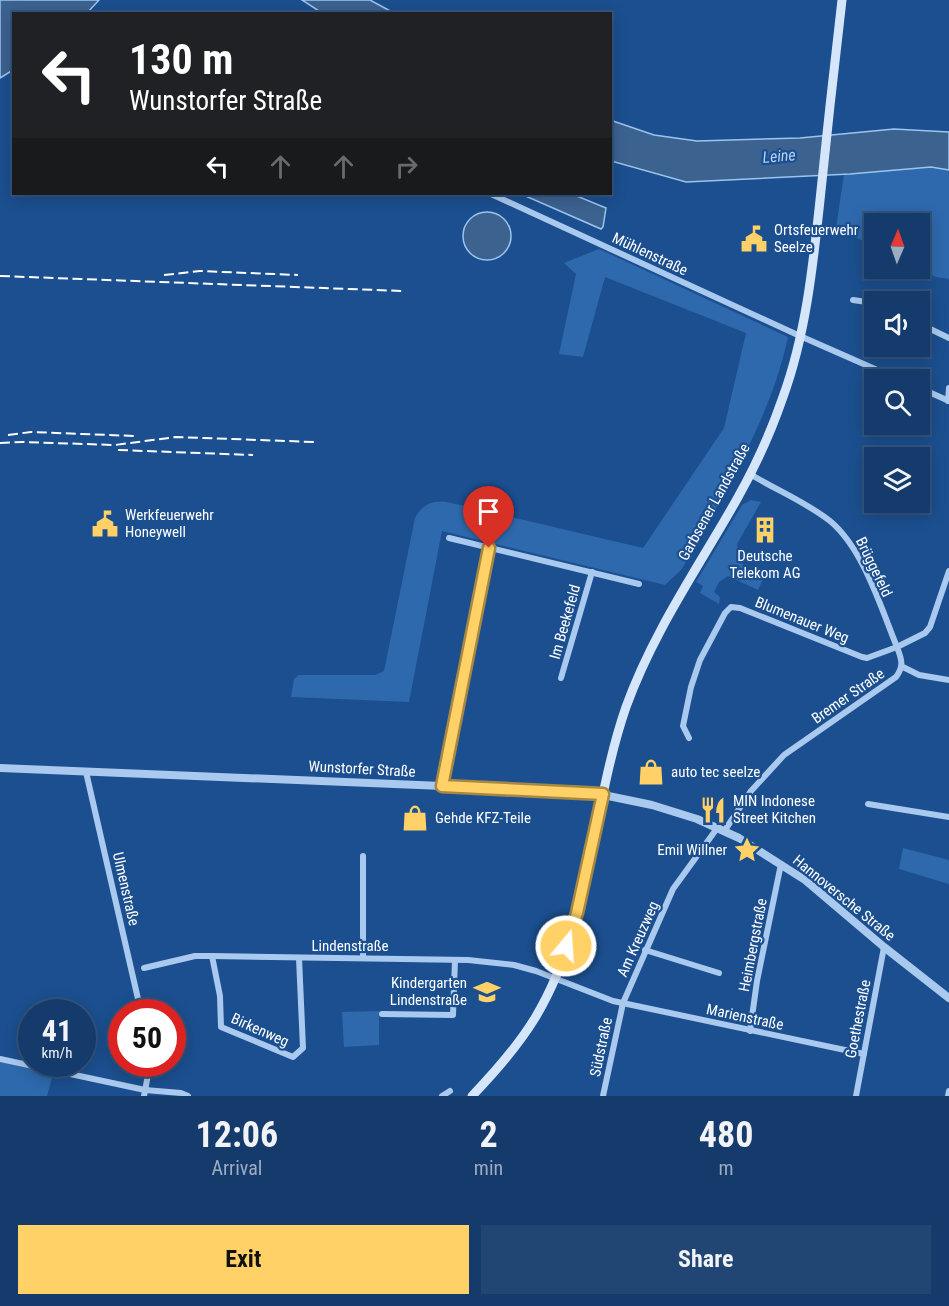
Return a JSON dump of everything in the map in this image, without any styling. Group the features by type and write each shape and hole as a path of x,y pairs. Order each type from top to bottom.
{"main road":[{"name":"Garbsener Landstraße","path":"472,1096 500,1066 535,1018 555,978 577,913 603,794 627,706 657,635 750,474 783,396 800,336 817,222 842,0"}],"street":[{"name":"Mühlenstraße","path":"493,195 800,336"},
{"path":"853,300 864,302"},
{"path":"930,329 949,338"},
{"path":"800,336 875,369"},
{"path":"930,393 948,401 949,388"},
{"name":"Brüggefeld","path":"750,474 830,521 845,536 860,560 897,647"},
{"name":"Im Beekefeld","path":"449,538 639,584"},
{"path":"442,786 489,548"},
{"path":"897,647 925,633 930,627 949,571"},
{"name":"Im Beekefeld","path":"561,678 592,572"},
{"name":"Blumenauer Weg","path":"689,738 682,726 691,687 700,660 725,613 731,607 740,608 862,657 867,658 897,647"},
{"name":"Bremer Straße","path":"721,829 784,755 896,677 903,667 897,647"},
{"path":"903,667 919,675 949,680"},
{"name":"Wunstorfer Straße","path":"0,768 603,794 643,802 721,829"},
{"name":"Ulmenstraße","path":"86,772 138,999"},
{"path":"868,804 949,817"},
{"name":"Hannoversche Straße","path":"721,829 781,864 818,891 949,998"},
{"name":"Am Kreuzweg","path":"622,1003 673,889 721,829"},
{"path":"363,856 363,958"},
{"name":"Heimbergstraße","path":"750,1031 757,981 781,864"},
{"name":"Goethestraße","path":"856,1096 884,947"},
{"path":"645,950 719,973"},
{"name":"Lindenstraße","path":"144,968 195,956 455,960 514,965 555,978"},
{"name":"Birkenweg","path":"212,956 220,996 221,1027 293,1057 303,1048 299,958"},
{"path":"381,1014 453,1015 455,960"},
{"path":"555,978 613,1002 622,1003"},
{"name":"Marienstraße","path":"622,1003 864,1054"},
{"name":"Südstraße","path":"603,1096 622,1003"},
{"path":"0,1059 145,1093 188,1096"},
{"path":"145,1093 148,1077"},
{"path":"442,1096 450,1091"},
{"path":"948,1096 949,1091"}],"shaded area":[{"path":"931,167 949,170 949,279 930,274 930,213 864,213 864,241 836,228 844,174"},
{"path":"599,249 788,337 770,398 757,428 729,485 682,569 665,585 442,531 409,702 291,697 294,679 299,675 375,675 384,671 415,518 428,504 447,502 643,548 724,428 746,333 605,277 583,357 559,354 576,274 564,263"},
{"path":"751,500 761,502 737,544 745,569 764,577 758,590 728,576 719,582 714,592 720,597 719,604 700,593 703,586 696,582 742,505"},
{"path":"903,848 949,860 949,884 899,869"},
{"path":"379,1011 379,1045 344,1047 342,1012"},
{"path":"0,1060 18,1065 18,1077 52,1077 47,1096 0,1096"}],"water":[{"path":"0,0 99,0 88,12 12,12 12,71 0,78"},
{"path":"302,0 370,0 392,12 320,12"},
{"name":"Leine","path":"612,121 654,135 697,141 800,138 894,129 949,132 949,170 931,167 850,174 686,182 612,161"},
{"path":"523,195 574,195 606,208 601,229"},
{"path":"482,212 492,212 504,219 511,231 511,241 504,253 492,260 482,260 467,249 463,241 463,231 474,216"}],"railway":[{"path":"164,275 200,271 298,275"},
{"path":"0,276 403,291"},
{"path":"8,435 31,432 134,436"},
{"path":"0,443 115,445 176,437 314,442"},
{"path":"118,450 253,455"}],"place":[{"name":"Ortsfeuerwehr Seelze","path":"754,239"},
{"name":"Werkfeuerwehr Honeywell","path":"105,524"},
{"name":"Deutsche Telekom AG","path":"765,530"},
{"name":"auto tec seelze","path":"651,772"},
{"name":"MIN Indonese Street Kitchen","path":"713,810"},
{"name":"Gehde KFZ-Teile","path":"415,818"},
{"name":"Emil Willner","path":"747,850"},
{"name":"Kindergarten Lindenstraße","path":"487,992"}],"route":[{"path":"489,548 442,786 603,794 577,913 566,946"}]}
